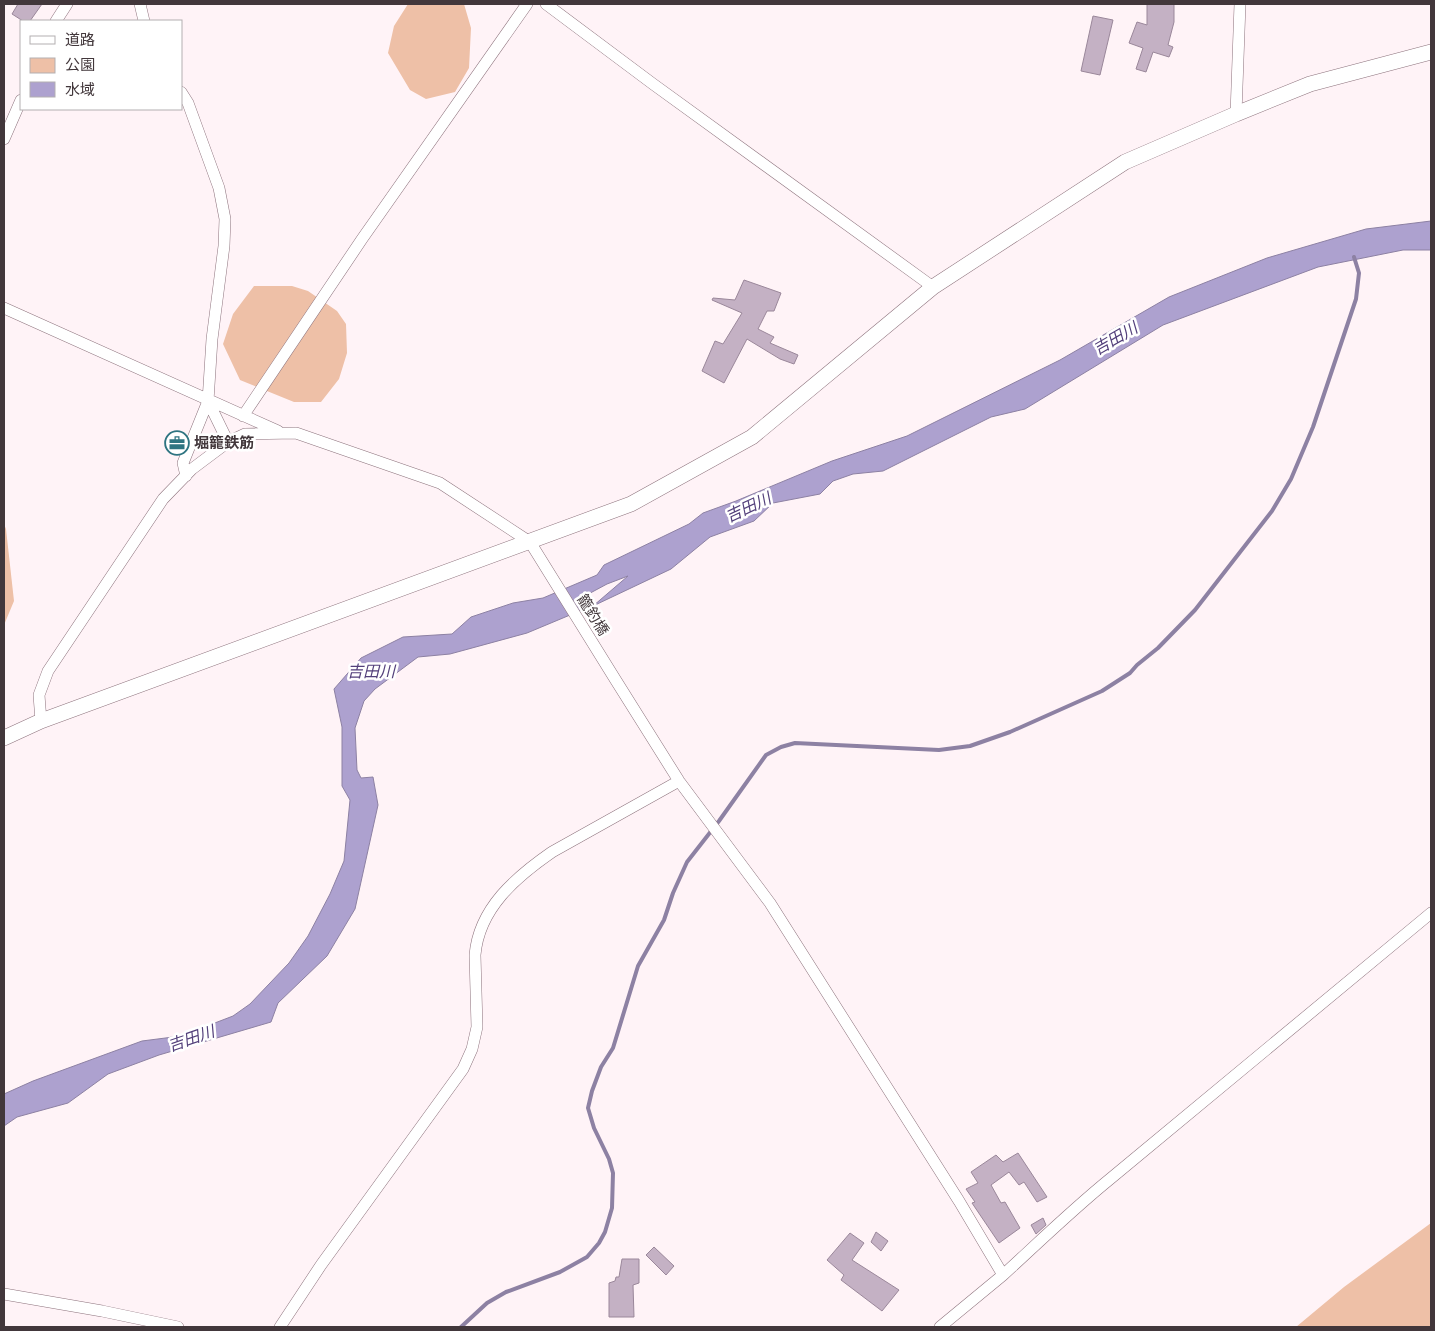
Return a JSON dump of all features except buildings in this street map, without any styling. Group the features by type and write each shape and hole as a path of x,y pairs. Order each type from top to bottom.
{"street":[{"path":"57,20 67,4"},
{"path":"140,4 144,20"},
{"path":"243,416 362,239 527,4"},
{"path":"546,4 933,287"},
{"path":"1236,114 1240,4"},
{"path":"4,738 41,721 630,504 752,437 933,287 1125,162 1310,84 1431,52"},
{"path":"182,94 188,103 219,188 225,219 224,246 212,339 208,401 183,462 186,476"},
{"path":"4,139 20,102"},
{"path":"4,308 283,434"},
{"path":"208,401 228,442"},
{"path":"41,721 39,696 48,672 163,499 192,470 228,442 246,434 296,433 440,483 530,542"},
{"name":"籠釣橋","path":"530,542 679,781 775,912 959,1201 1002,1275"},
{"path":"280,1327 321,1266 463,1069 472,1049 477,1027 475,955 478,936 489,912 502,894 533,865 552,852 679,781"},
{"path":"940,1327 1110,1179 1431,913"},
{"path":"4,1294 102,1311 178,1327"}],"green space":[{"path":"408,4 464,4 471,28 469,68 455,92 426,99 410,90 388,53 394,26"},
{"path":"254,286 292,286 308,291 337,311 346,324 347,353 339,379 321,402 294,402 240,380 223,344 233,314"},
{"path":"4,524 14,601 4,625"},
{"path":"1431,1223 1431,1327 1296,1327 1344,1287"}],"water":[{"name":"吉田川","path":"1431,221 1431,250 1403,250 1318,267 1163,325 1025,409 991,417 883,471 853,474 833,481 820,494 773,503 754,521 710,537 671,569 593,606 628,576 607,584 581,598 582,610 527,633 450,654 418,657 375,689 364,701 355,728 357,770 361,778 373,777 378,805 355,909 327,956 278,1003 271,1022 159,1055 108,1074 68,1103 17,1117 4,1126 4,1094 33,1081 142,1041 181,1036 233,1016 250,1004 289,963 308,936 330,894 344,861 350,800 342,786 342,727 334,689 361,658 403,637 452,634 471,617 513,603 543,598 597,575 604,565 689,524 703,513 832,461 907,436 1060,360 1169,297 1267,258 1366,229"}],"waterway":[{"path":"461,1327 487,1303 506,1292 560,1272 587,1257 599,1243 605,1232 612,1208 613,1173 609,1159 594,1128 588,1108 592,1091 601,1067 613,1048 638,966 664,920 673,893 687,862 766,755 781,747 795,743 939,750 970,746 1010,732 1102,691 1130,673 1158,648 1195,610 1272,511 1291,479 1313,427 1356,299 1359,273 1354,257"}],"place":[{"name":"堀籠鉄筋","path":"177,443"}]}
